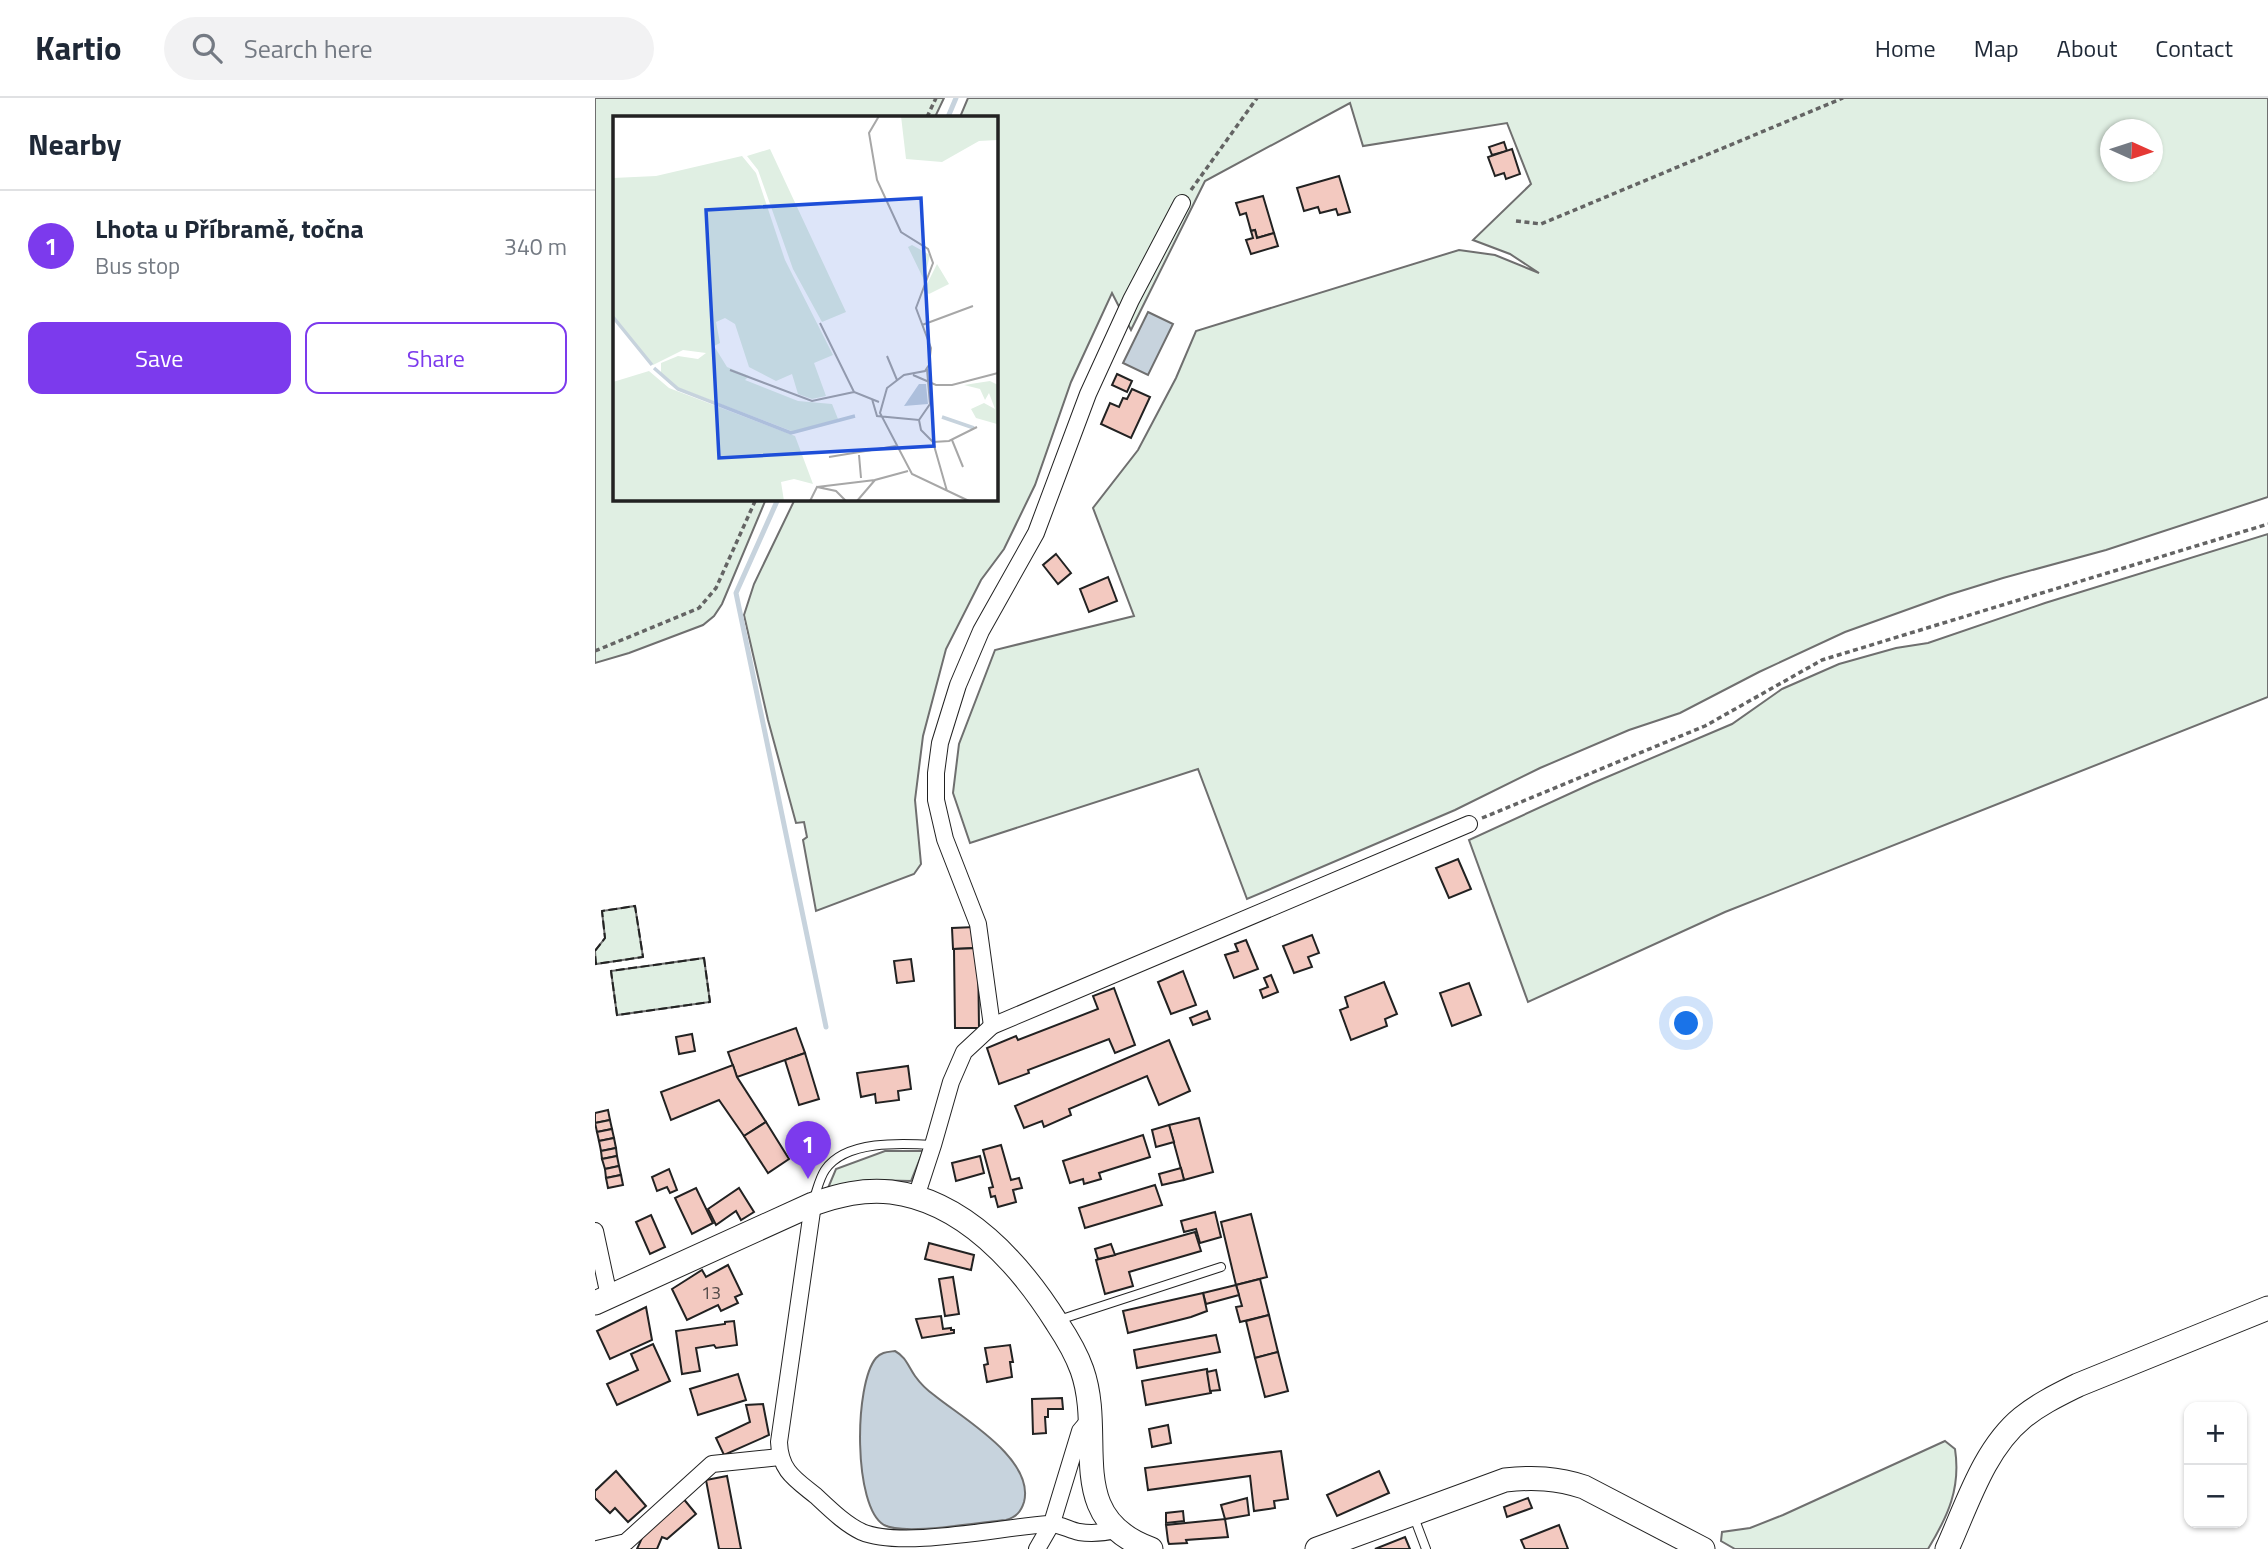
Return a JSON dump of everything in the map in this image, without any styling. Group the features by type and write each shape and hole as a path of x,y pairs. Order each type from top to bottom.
{"street":[{"path":"992,1026 978,924 945,839 936,800 940,743 958,685 981,631 1036,533 1088,394 1132,300 1182,204"},
{"path":"916,1197 951,1082 964,1052 992,1026 1469,824"},
{"path":"595,1231 602,1300 813,1204 839,1195 866,1191 892,1192 916,1197 945,1210 971,1226 1005,1254 1039,1295 1056,1321 1083,1371 1089,1398 1095,1498 1102,1514 1116,1530 1151,1549"},
{"path":"813,1204 779,1442 780,1457 787,1472 848,1524 864,1533 884,1538 910,1539 1052,1523 1079,1532 1100,1534 1116,1530"},
{"path":"1947,1549 1981,1473 1999,1444 2020,1420 2047,1400 2078,1385 2268,1308"},
{"path":"1037,1549 1052,1523 1080,1431 1091,1418"},
{"path":"597,1549 626,1546 712,1464 780,1457"},
{"path":"1317,1549 1505,1480 1532,1477 1563,1480 1584,1487 1703,1549"}],"lane":[{"path":"813,1204 826,1168 835,1159 862,1148 896,1143 933,1146"},
{"path":"1056,1321 1221,1267"},
{"path":"1413,1514 1426,1549"}],"path":[{"path":"927,116 936,98"},
{"path":"1182,204 1257,98"},
{"path":"1515,221 1541,224 1843,98"},
{"path":"595,651 699,608 716,588 756,500"},
{"path":"1469,824 1705,726 1822,660 2268,524"}],"green space":[{"path":"595,98 944,98 935,116 613,116 613,500 766,500 722,604 714,616 703,625 595,663"},
{"path":"968,98 2268,98 2268,497 2106,550 1948,595 1845,632 1680,713 1629,730 1540,768 1455,810 1247,899 1198,769 970,843 953,793 959,744 995,650 1134,616 1093,508 1138,450 1176,378 1196,331 1459,250 1495,255 1539,273 1510,254 1473,240 1531,184 1507,123 1363,146 1350,103 1205,181 1131,330 1112,293 1071,382 1035,485 1004,549 981,580 946,649 923,736 915,800 921,864 914,874 816,911 803,840 807,837 804,822 796,823 768,720 744,615 754,584 795,500 997,500 997,116 960,116"},
{"path":"2268,534 2268,697 1725,912 1528,1002 1469,840 1593,783 1732,724 1782,689 1839,664 1896,648 1928,643 2045,603"},
{"path":"635,906 643,957 596,964 595,951 605,938 602,911"},
{"path":"704,958 710,1002 617,1015 611,971"},
{"path":"885,1151 923,1151 911,1181 868,1180 828,1188 836,1169"},
{"path":"1945,1441 1955,1449 1954,1489 1947,1513 1928,1549 1735,1549 1721,1541 1722,1532 1750,1528 1783,1515"}],"shaded area":[{"path":"1148,312 1173,324 1148,375 1123,363"},
{"path":"895,1351 926,1389 994,1441 1019,1470 1024,1486 1024,1502 1015,1516 1006,1520 908,1529 884,1525 874,1514 862,1471 860,1444 864,1393 876,1358 882,1353"}],"building":[{"path":"1504,142 1507,151 1492,155 1489,147"},
{"path":"1512,149 1520,174 1506,179 1504,173 1495,176 1488,157"},
{"path":"1339,176 1350,212 1338,215 1336,209 1320,213 1318,207 1304,211 1297,188"},
{"path":"1263,196 1274,233 1257,238 1255,230 1251,231 1246,213 1240,215 1236,203"},
{"path":"1255,230 1257,238 1274,233 1278,246 1251,254 1246,240 1253,238 1251,231"},
{"path":"1117,374 1132,381 1127,392 1112,385"},
{"path":"1132,389 1150,397 1131,438 1101,424 1110,403 1119,407"},
{"path":"1056,554 1071,573 1058,584 1043,565"},
{"path":"1108,577 1117,601 1089,612 1080,589"},
{"path":"1458,859 1471,889 1449,898 1436,868"},
{"path":"975,927 976,948 953,949 952,928"},
{"path":"1312,935 1319,953 1308,957 1312,967 1294,973 1283,946"},
{"path":"1246,940 1258,969 1234,978 1225,955 1238,951 1235,944"},
{"path":"978,948 979,1028 955,1028 954,949"},
{"path":"911,959 914,981 897,983 894,961"},
{"path":"1183,971 1196,1005 1171,1014 1158,982"},
{"path":"1271,975 1278,992 1263,998 1260,990 1268,987 1264,978"},
{"path":"1384,982 1397,1014 1385,1019 1387,1026 1351,1040 1340,1010 1348,1007 1345,997"},
{"path":"1469,983 1481,1015 1452,1026 1440,993"},
{"path":"1114,988 1135,1045 1115,1053 1109,1039 999,1084 987,1048 1016,1036 1018,1040 1098,1009 1093,996"},
{"path":"1207,1011 1210,1019 1193,1025 1190,1018"},
{"path":"796,1028 805,1053 737,1077 728,1052"},
{"path":"692,1034 695,1051 679,1054 676,1037"},
{"path":"1169,1040 1190,1091 1159,1105 1147,1076 1069,1109 1071,1115 1044,1127 1042,1121 1024,1128 1015,1106"},
{"path":"805,1053 819,1099 799,1105 785,1060"},
{"path":"733,1065 737,1077 766,1122 744,1136 719,1100 671,1120 661,1092"},
{"path":"908,1066 911,1089 898,1091 899,1100 876,1103 875,1094 861,1097 857,1073"},
{"path":"608,1110 610,1120 595,1123 595,1113"},
{"path":"1199,1118 1213,1172 1184,1180 1169,1125"},
{"path":"610,1120 612,1129 597,1132 595,1123"},
{"path":"766,1122 789,1159 768,1173 744,1136"},
{"path":"1169,1125 1174,1142 1156,1147 1152,1130"},
{"path":"612,1129 614,1138 599,1141 597,1132"},
{"path":"1143,1135 1150,1157 1099,1173 1101,1179 1084,1184 1083,1179 1070,1183 1063,1161"},
{"path":"614,1138 616,1148 601,1151 599,1141"},
{"path":"1001,1145 1011,1180 1019,1178 1022,1188 1013,1190 1016,1202 998,1207 995,1196 991,1197 989,1188 993,1187 983,1150"},
{"path":"616,1148 617,1156 602,1159 601,1151"},
{"path":"617,1156 619,1166 605,1169 602,1159"},
{"path":"980,1156 984,1173 956,1181 952,1163"},
{"path":"619,1166 621,1175 606,1178 605,1169"},
{"path":"1181,1168 1184,1180 1162,1185 1159,1174"},
{"path":"669,1169 677,1190 670,1193 667,1187 657,1191 652,1177"},
{"path":"621,1175 623,1185 608,1188 606,1178"},
{"path":"1155,1185 1162,1205 1085,1228 1079,1208"},
{"path":"696,1188 713,1223 692,1234 675,1198"},
{"path":"739,1188 754,1212 741,1220 736,1211 716,1225 708,1209"},
{"path":"1215,1212 1221,1237 1200,1243 1196,1229 1184,1232 1181,1221"},
{"path":"1251,1214 1267,1277 1236,1285 1221,1222"},
{"path":"651,1215 665,1247 650,1254 636,1222"},
{"path":"1195,1232 1201,1251 1129,1272 1133,1286 1105,1294 1096,1260"},
{"path":"929,1243 974,1255 971,1270 925,1259"},
{"path":"1111,1244 1115,1255 1098,1259 1095,1249"},
{"path":"728,1265 742,1294 735,1297 738,1303 721,1311 718,1305 687,1320 672,1289 702,1270 706,1277"},
{"path":"953,1277 959,1314 945,1316 939,1279"},
{"path":"1260,1279 1269,1315 1240,1322 1236,1307 1242,1306 1236,1285"},
{"path":"1236,1285 1239,1295 1206,1304 1203,1293"},
{"path":"1203,1293 1207,1311 1128,1333 1123,1311"},
{"path":"646,1307 652,1340 610,1359 597,1331"},
{"path":"1269,1315 1278,1352 1255,1358 1246,1321"},
{"path":"941,1316 943,1329 951,1328 954,1333 922,1338 916,1319"},
{"path":"734,1321 737,1345 696,1348 700,1371 682,1374 676,1331"},
{"path":"1216,1335 1220,1352 1137,1368 1134,1350"},
{"path":"653,1344 670,1381 617,1405 607,1384 638,1370 631,1354"},
{"path":"1010,1345 1012,1377 987,1382 985,1348"},
{"path":"1278,1352 1288,1391 1265,1397 1255,1358"},
{"path":"1207,1369 1211,1393 1146,1405 1142,1381"},
{"path":"1216,1370 1220,1390 1210,1391 1207,1372"},
{"path":"738,1374 746,1400 698,1415 690,1389"},
{"path":"1062,1398 1063,1409 1048,1409 1048,1417 1045,1417 1046,1433 1033,1434 1032,1399"},
{"path":"763,1404 769,1435 724,1455 716,1438 750,1422 746,1405"},
{"path":"1168,1425 1171,1443 1152,1447 1149,1429"},
{"path":"1281,1451 1288,1499 1274,1501 1275,1508 1254,1511 1250,1476 1148,1490 1145,1468"},
{"path":"616,1471 646,1506 628,1522 615,1508 610,1513 595,1498 595,1491"},
{"path":"1379,1471 1389,1493 1337,1516 1327,1495"},
{"path":"727,1476 741,1549 719,1549 706,1480"},
{"path":"682,1497 696,1514 667,1539 662,1537 657,1549 637,1549 646,1529"},
{"path":"1247,1498 1249,1515 1225,1519 1221,1505"},
{"path":"1528,1498 1532,1508 1507,1517 1504,1507"},
{"path":"1183,1511 1184,1521 1166,1523 1166,1513"},
{"path":"1225,1519 1228,1537 1169,1544 1166,1525"},
{"path":"1559,1525 1568,1549 1525,1549 1521,1540"},
{"path":"1405,1537 1410,1549 1375,1549"}],"waterway":[{"path":"948,116 956,98"},
{"path":"778,500 736,593 826,1027"}],"fence":[{"path":"595,951 605,938 602,911 635,906 643,957 596,964 595,955"},
{"path":"704,958 710,1002 617,1015 611,971 704,958"}],"place":[{"name":"Lhota u Příbramě, točna","path":"808,1179"}]}
